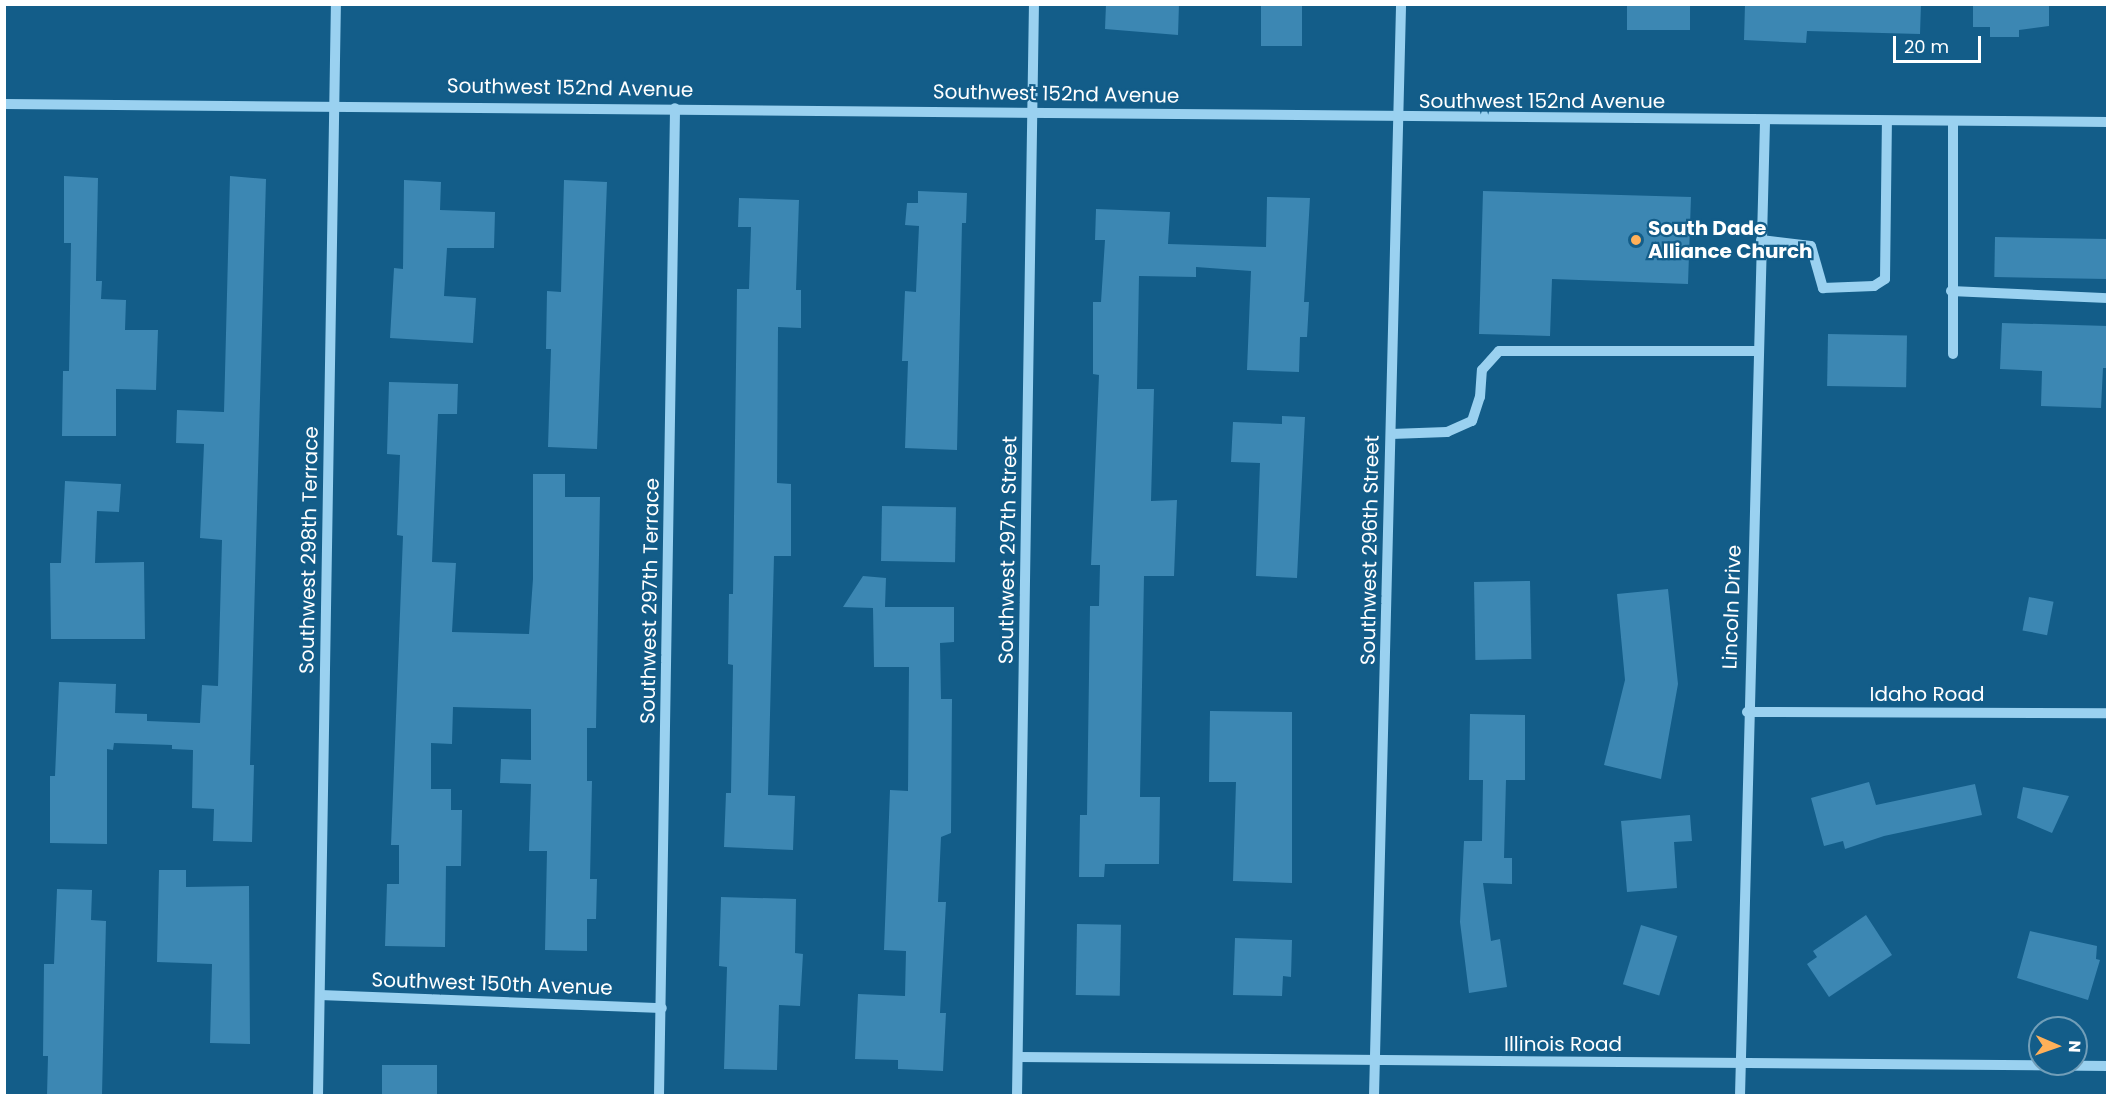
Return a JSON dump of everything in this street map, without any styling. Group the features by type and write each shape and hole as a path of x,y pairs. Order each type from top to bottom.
{"street":[{"name":"Southwest 298th Terrace","path":"318,1095 336,4"},
{"name":"Southwest 297th Street","path":"1017,1095 1034,4"},
{"name":"Southwest 296th Street","path":"1374,1095 1401,4"},
{"name":"Southwest 152nd Avenue","path":"4,104 334,104 1398,118 2108,122"},
{"name":"Southwest 297th Terrace","path":"659,1095 675,108"},
{"name":"Lincoln Drive","path":"1740,1095 1747,712 1764,120"},
{"path":"1761,240 1811,246 1823,288 1874,286 1885,279 1887,121"},
{"path":"1953,122 1951,291 1953,354"},
{"path":"1951,291 2108,298"},
{"path":"1391,434 1447,432 1472,421 1480,397 1482,370 1499,351 1757,351"},
{"name":"Idaho Road","path":"1747,712 2108,713"},
{"name":"Southwest 150th Avenue","path":"320,995 662,1008"},
{"name":"Illinois Road","path":"1019,1057 1375,1061 1741,1061 2108,1066"}],"building":[{"path":"1106,4 1179,4 1178,35 1105,29"},
{"path":"1261,4 1302,4 1302,46 1261,46"},
{"path":"1627,4 1690,4 1690,30 1627,30"},
{"path":"1745,4 1921,4 1920,34 1807,31 1806,43 1744,40"},
{"path":"1973,4 2049,4 2049,26 2019,30 2019,37 1990,37 1990,27 1973,27"},
{"path":"64,176 98,178 96,281 102,281 101,299 126,300 125,330 158,330 156,390 116,389 116,436 62,436 63,371 69,371 71,243 64,243"},
{"path":"230,176 266,179 250,765 254,765 252,842 213,841 214,809 192,808 193,750 172,749 172,745 114,743 113,750 107,749 107,844 50,843 50,776 55,776 59,682 116,684 115,713 147,714 147,721 200,723 202,685 218,686 222,540 200,538 204,444 176,443 177,410 224,412"},
{"path":"404,180 441,182 440,210 495,212 494,248 447,248 444,296 476,298 473,343 390,338 394,268 403,269"},
{"path":"564,180 607,182 597,449 548,447 551,349 546,349 547,291 561,292"},
{"path":"918,191 967,193 966,223 962,223 957,450 905,448 908,361 902,361 905,291 916,292 919,226 905,225 907,203 918,203"},
{"path":"1483,191 1691,197 1688,284 1552,279 1550,336 1479,334"},
{"path":"1267,197 1310,198 1304,302 1309,302 1307,337 1300,337 1299,372 1247,370 1251,271 1196,267 1196,277 1139,276 1137,389 1154,389 1151,501 1177,500 1174,576 1144,576 1140,797 1160,797 1159,864 1105,864 1104,877 1079,877 1080,815 1087,815 1090,606 1099,606 1100,565 1091,565 1099,375 1093,374 1093,302 1101,302 1105,240 1095,240 1096,209 1170,212 1168,244 1266,247"},
{"path":"739,198 799,200 796,290 801,290 801,328 778,327 777,483 791,484 791,556 774,556 768,795 795,796 793,850 724,847 726,793 731,793 733,665 728,664 729,594 733,594 737,289 749,289 751,227 738,227"},
{"path":"1995,237 2108,239 2107,279 1994,277"},
{"path":"2002,323 2108,326 2108,368 2103,368 2101,408 2041,406 2042,371 2000,369"},
{"path":"1828,334 1907,335 1906,387 1827,386"},
{"path":"389,382 458,384 457,414 438,414 432,562 456,563 452,632 529,634 533,579 533,474 565,474 565,497 600,497 596,728 587,728 587,781 592,781 590,879 597,879 596,919 587,919 587,951 545,950 547,851 529,851 531,784 500,783 501,759 531,760 531,709 453,707 452,744 431,743 431,789 451,789 451,810 462,810 461,866 446,866 445,947 385,946 387,884 399,884 399,845 391,845 403,536 397,535 400,455 387,454"},
{"path":"1282,416 1305,417 1297,578 1256,576 1260,463 1231,462 1233,422 1282,424"},
{"path":"65,481 121,484 119,512 97,511 95,563 144,562 145,639 51,639 50,563 61,563"},
{"path":"882,506 956,507 955,562 881,561"},
{"path":"863,576 886,578 885,607 954,607 954,642 940,643 941,699 952,699 951,833 941,837 938,902 946,902 940,1013 946,1013 943,1071 898,1069 898,1060 855,1059 858,994 905,996 906,951 884,950 890,790 908,791 909,667 874,667 873,608 843,607"},
{"path":"1530,581 1531,659 1475,660 1474,582"},
{"path":"1668,589 1678,684 1661,779 1604,765 1625,680 1617,594"},
{"path":"2029,597 2054,602 2047,635 2023,630"},
{"path":"1210,711 1292,712 1292,883 1233,881 1236,782 1209,782"},
{"path":"1470,714 1525,715 1525,780 1506,780 1504,858 1512,858 1512,884 1483,883 1491,941 1500,939 1507,987 1469,993 1460,922 1464,841 1482,841 1483,780 1469,780"},
{"path":"1869,782 1876,805 1975,784 1982,815 1884,836 1845,849 1843,841 1824,846 1811,798"},
{"path":"2023,787 2069,796 2052,833 2017,818"},
{"path":"1690,815 1692,841 1674,842 1677,888 1627,892 1621,821"},
{"path":"159,870 186,870 186,887 249,886 250,1044 210,1043 212,964 157,962"},
{"path":"57,889 92,890 91,920 106,921 102,1095 47,1095 48,1056 43,1056 44,964 54,964"},
{"path":"721,897 796,899 795,953 803,954 800,1006 779,1005 777,1070 724,1069 727,967 719,966"},
{"path":"1866,915 1892,955 1829,997 1807,964 1817,957 1813,951"},
{"path":"1077,924 1121,925 1120,996 1076,995"},
{"path":"1641,925 1677,936 1659,995 1623,984"},
{"path":"2030,931 2097,946 2096,959 2100,960 2088,1000 2017,978"},
{"path":"1235,938 1292,940 1291,977 1283,976 1282,996 1233,995"},
{"path":"382,1065 437,1065 437,1095 382,1095"}],"place":[{"name":"South Dade Alliance Church","path":"1636,240"}]}
